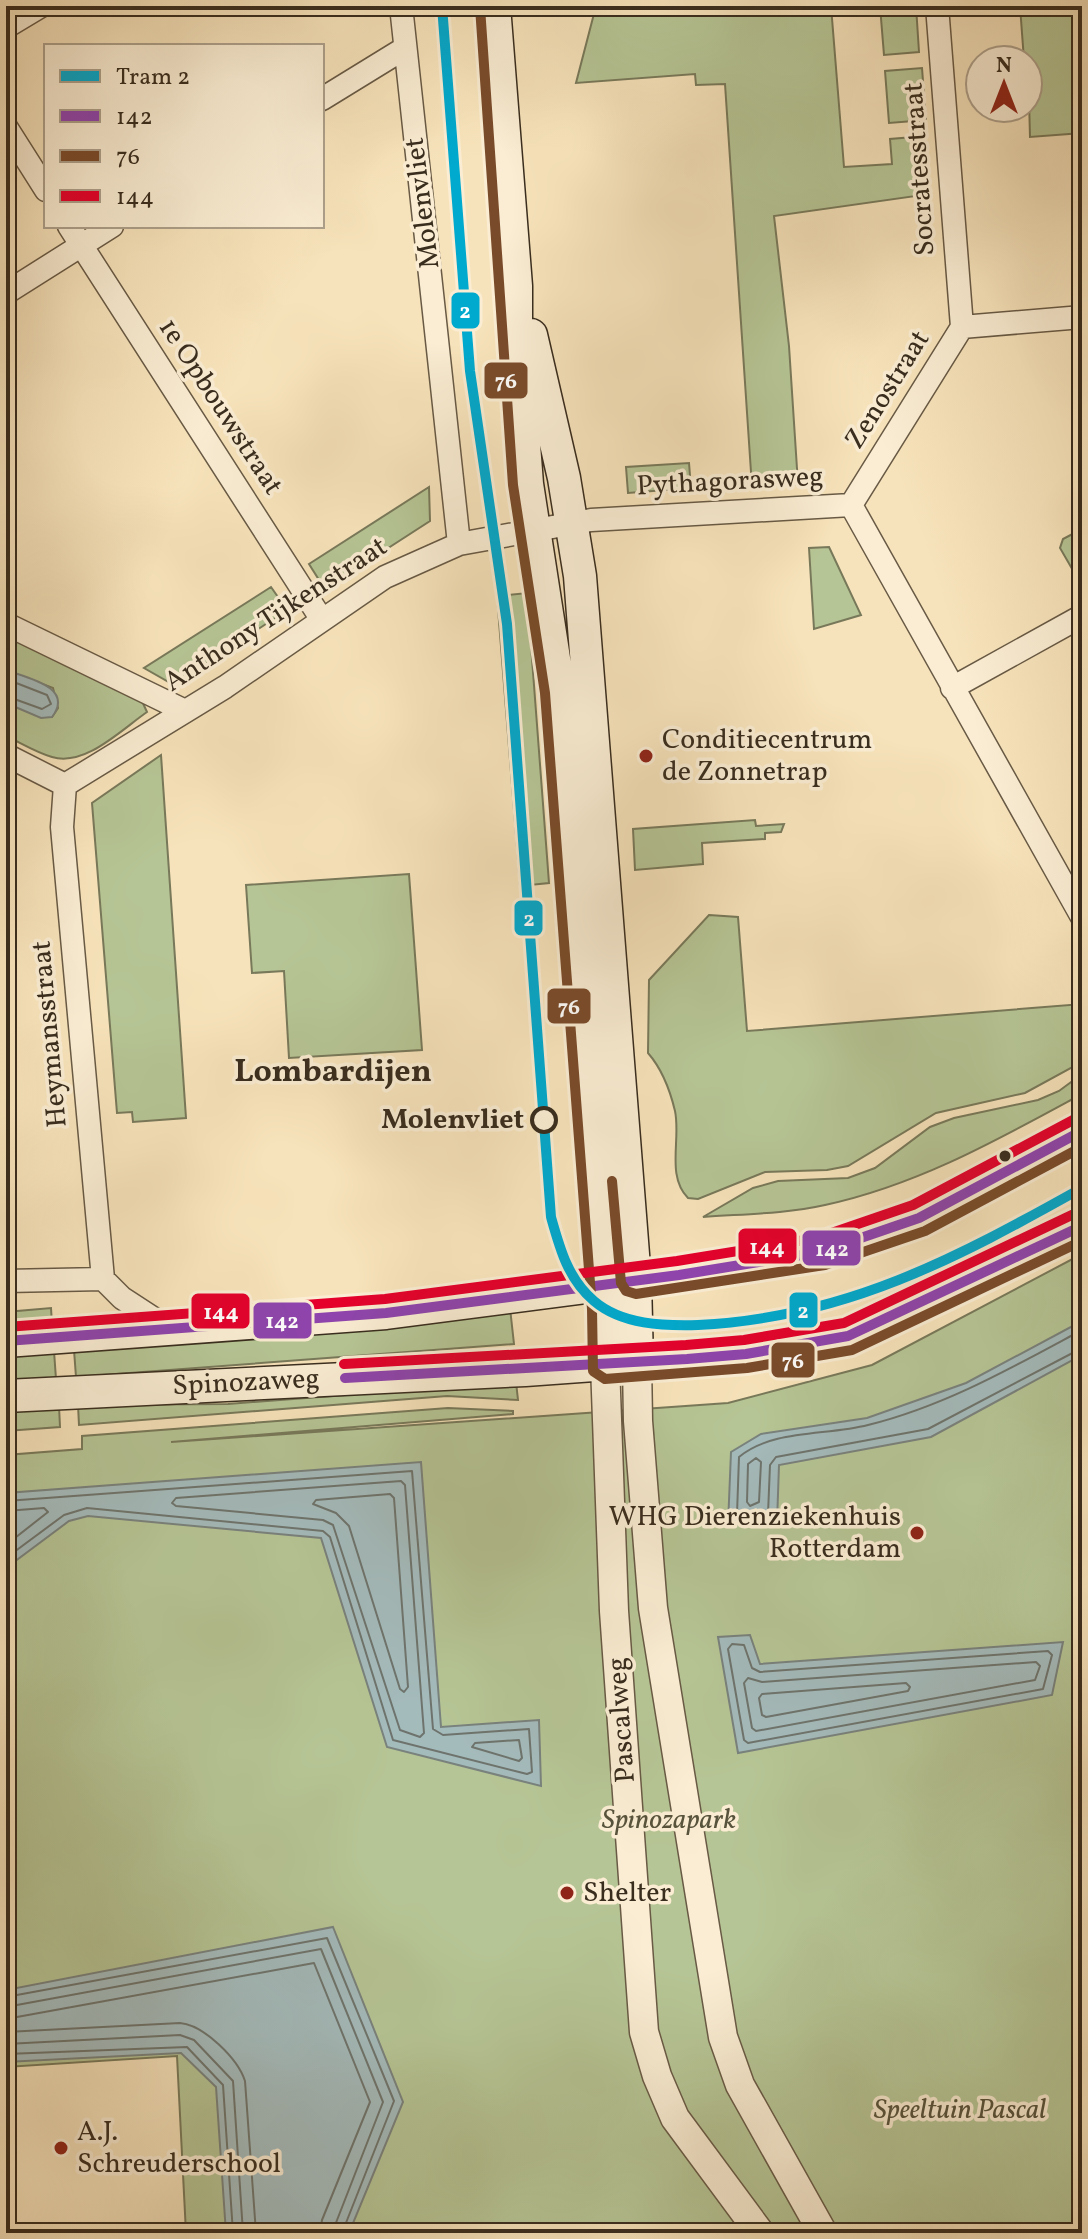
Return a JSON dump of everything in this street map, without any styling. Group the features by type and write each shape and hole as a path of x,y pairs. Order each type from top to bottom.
{"main road":[{"path":"494,6 516,286 517,356 534,529 559,691 604,1284 605,1365"},
{"path":"516,286 535,352 573,522 635,1280 637,1363"},
{"name":"Spinozaweg","path":"6,1341 386,1313 820,1252 919,1218 1082,1131"},
{"name":"Spinozaweg","path":"6,1396 605,1365 746,1354 848,1336 1082,1226"}],"street":[{"path":"6,27 41,6"},
{"name":"Molenvliet","path":"401,6 459,544"},
{"name":"Socratesstraat","path":"937,6 962,327"},
{"path":"324,98 405,48"},
{"path":"6,127 44,187"},
{"path":"6,293 75,236 105,228"},
{"name":"1e Opbouwstraat","path":"75,236 322,620"},
{"name":"Zenostraat","path":"851,505 962,327 1082,317"},
{"name":"Pythagorasweg","path":"573,522 851,505 1082,917"},
{"path":"534,529 573,522"},
{"name":"Anthony Tijkenstraat","path":"65,785 225,687 385,577 459,544 534,529"},
{"path":"952,688 1082,616"},
{"path":"6,624 183,710"},
{"path":"6,755 65,785"},
{"name":"Heymansstraat","path":"65,785 62,827 103,1279"},
{"path":"6,1281 103,1279"},
{"name":"Spinozaweg","path":"103,1279 122,1298 168,1328"},
{"name":"Pascalweg","path":"637,1363 638,1421 653,1608 723,2037 740,2085 823,2233"},
{"name":"Pascalweg","path":"605,1365 603,1405 614,1611 644,2032 657,2076 675,2118 760,2233"}],"green space":[{"path":"596,6 831,6 844,167 892,164 890,139 925,136 930,194 774,216 789,346 798,484 752,487 725,84 696,85 695,74 576,83"},
{"path":"880,6 916,6 919,52 884,55"},
{"path":"1020,6 1082,6 1082,133 1030,137 1030,124 1044,124 1044,44 1023,44"},
{"path":"922,68 926,120 889,123 885,71"},
{"path":"689,463 691,488 628,493 626,467"},
{"path":"429,487 430,521 331,585 321,583 309,564"},
{"path":"1082,529 1082,586 1060,548 1063,539"},
{"path":"829,547 861,615 814,629 809,548"},
{"path":"271,587 287,610 174,685 144,668"},
{"path":"527,593 549,883 520,886 497,596"},
{"path":"6,632 141,699 147,712 102,745 77,757 52,757 6,736 6,703 41,717 52,717 58,708 53,688 6,670"},
{"path":"161,755 186,1118 133,1122 132,1112 117,1113 92,803"},
{"path":"755,820 756,826 784,824 781,832 765,833 765,839 702,843 703,864 635,870 633,829"},
{"path":"409,874 422,1050 289,1058 284,971 252,973 246,885"},
{"path":"709,915 738,917 747,1031 1082,1004 1082,1062 1025,1093 936,1113 848,1166 827,1170 765,1172 698,1199 688,1198 681,1189 676,1168 673,1103 661,1073 648,1053 649,980"},
{"path":"1082,1074 1082,1094 957,1159 893,1186 810,1208 703,1217 753,1188 778,1181 848,1178 875,1168 930,1127 954,1118 1038,1100 1059,1091"},
{"name":"Spinozapark","path":"1082,1254 1082,2233 186,2233 177,2056 6,2067 6,1455 82,1449 82,1436 448,1408 513,1411 513,1414 171,1442 728,1403 872,1365"},
{"path":"51,1308 52,1324 6,1327 6,1312"},
{"path":"510,1308 514,1344 76,1377 74,1350"},
{"path":"54,1351 56,1379 6,1383 6,1355"},
{"path":"516,1382 518,1400 447,1396 79,1425 78,1405 228,1404"},
{"path":"59,1406 60,1427 6,1431 6,1410"}],"water":[{"path":"6,670 36,680 53,691 57,707 52,717 41,718 6,703"},
{"path":"1082,1321 1082,1355 931,1437 779,1465 777,1523 728,1525 731,1452 761,1434 867,1418 966,1383"},
{"path":"421,1462 441,1727 539,1720 541,1786 387,1747 321,1538 88,1516 69,1521 6,1568 6,1493"},
{"path":"750,1635 760,1664 1063,1642 1052,1695 738,1753 718,1637"},
{"path":"333,1927 403,2102 349,2233 226,2233 216,2087 181,2053 6,2062 6,1990"}],"tram line":[{"name":"2","path":"442,6 470,371 507,624 551,1217 571,1273 594,1301 630,1319 685,1325 752,1320 851,1297 898,1280 990,1238 1082,1188"}],"transit line":[{"name":"76","path":"480,7 513,485 545,693 592,1309 593,1371 605,1379 747,1368 852,1350 1082,1241"},
{"name":"144","path":"6,1327 385,1299 677,1261 817,1238 913,1205 1075,1119"},
{"name":"142","path":"6,1341 386,1313 679,1275 820,1252 919,1218 1082,1131"},
{"name":"76","path":"612,1181 621,1283 626,1291 636,1294 825,1265 925,1231 1082,1147"},
{"name":"144","path":"344,1364 686,1345 744,1340 844,1323 1076,1213"},
{"name":"142","path":"345,1378 687,1359 746,1354 848,1336 1082,1226"}],"place":[{"name":"Conditiecentrum de Zonnetrap","path":"646,756"},
{"name":"Molenvliet","path":"544,1120"},
{"name":"WHG Dierenziekenhuis Rotterdam","path":"917,1533"},
{"name":"Shelter","path":"567,1893"},
{"name":"A.J. Schreuderschool","path":"61,2148"}],"district":[{"name":"Lombardijen","path":"333,1073"}],"park label":[{"name":"Speeltuin Pascal","path":"960,2110"}]}
